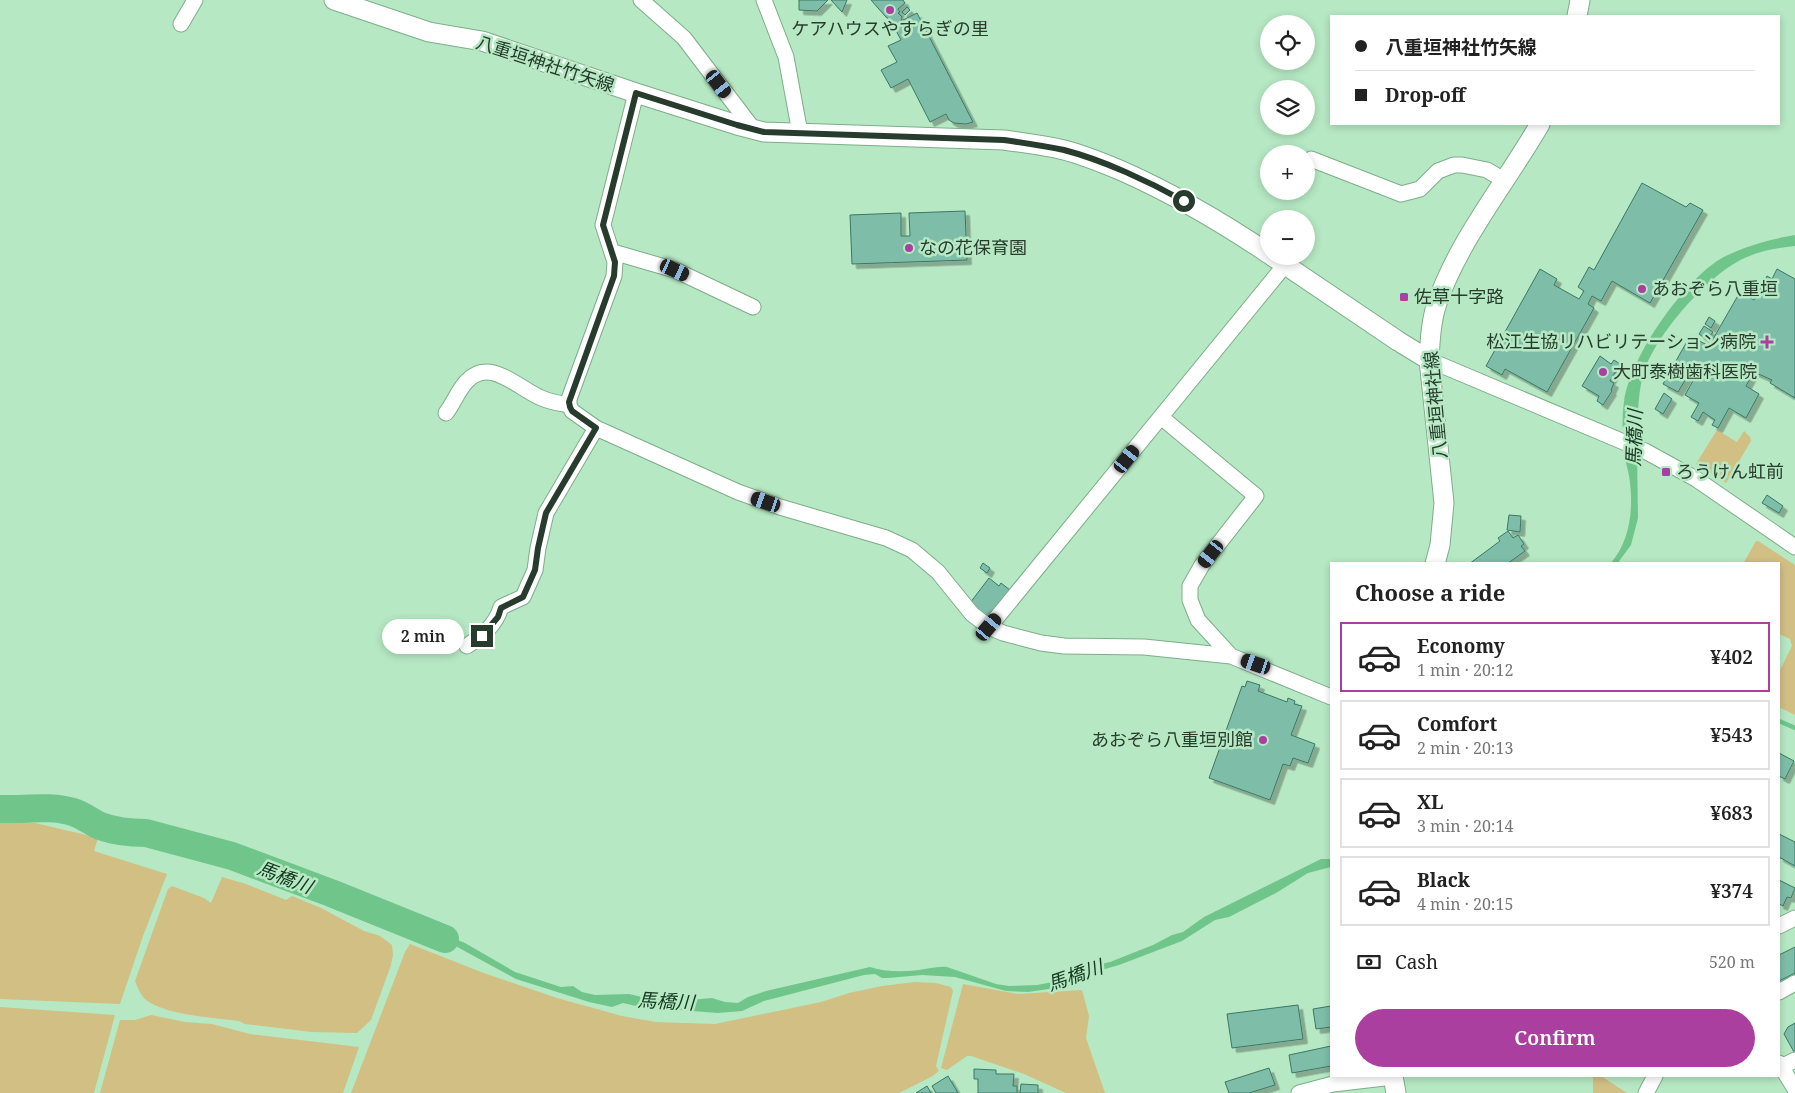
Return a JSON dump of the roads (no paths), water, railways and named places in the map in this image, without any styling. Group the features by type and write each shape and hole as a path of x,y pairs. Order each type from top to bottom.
{"main road":[{"name":"八重垣神社竹矢線","path":"334,0 429,32 482,41 636,93 754,130 764,132 1004,140 1066,151 1093,159 1169,192 1216,218 1260,248"},
{"path":"1577,15 1580,0"},
{"name":"八重垣神社線","path":"1436,562 1440,545 1444,503 1429,360 1430,338 1437,304 1447,279 1472,233 1539,125"},
{"path":"1284,265 1429,360"}],"street":[{"path":"181,24 195,0"},
{"path":"642,0 684,38 754,130"},
{"path":"764,0 786,57 800,133"},
{"path":"636,93 603,225 613,252 615,262 614,276 569,399 572,411 596,428 738,492 780,507 886,538 912,550 938,572 972,614 989,627 1020,638 1064,646 1144,647 1231,656 1256,664 1330,697"},
{"path":"1315,161 1401,194 1420,189 1438,171 1454,165 1487,170 1505,181"},
{"path":"613,252 675,270 753,307"},
{"path":"989,627 1161,417 1275,265"},
{"path":"1429,360 1645,451 1696,479 1795,547"},
{"path":"446,414 466,382 475,374 483,371 496,373 552,402 569,405"},
{"path":"1161,417 1256,496 1202,564 1190,586 1190,600 1198,620 1231,656"},
{"path":"467,646 482,636 498,617 501,608 523,597 535,570 546,513 596,428"},
{"path":"1780,926 1795,918"},
{"path":"1780,991 1795,983"},
{"path":"1795,1060 1780,1065 1795,1090"},
{"path":"1646,1093 1654,1077"},
{"path":"1298,1093 1333,1084 1394,1082"}],"water":[{"path":"1795,235 1795,246 1759,253 1732,265 1717,276 1685,307 1659,342 1649,359 1643,375 1639,401 1637,447 1622,440 1623,411 1628,385 1646,346 1658,326 1685,290 1713,264 1730,254 1764,242"},
{"path":"1622,442 1637,449 1638,518 1631,545 1618,562 1612,562 1623,545 1631,511 1629,476"},
{"path":"1321,859 1330,859 1330,867 1308,873 1276,893 1229,917 1215,920 1182,941 1119,965 1091,973 1084,981 1076,985 1028,992 1006,991 955,977 922,975 882,978 875,974 864,975 764,1001 742,1011 718,1013 640,1007 623,1003 612,1007 589,1002 516,979 450,943 410,927 412,922 465,943 515,972 561,987 573,986 582,992 595,995 629,994 646,998 661,997 689,1000 712,998 738,1003 748,997 766,991 870,967 900,971 947,967 996,984 1009,986 1037,985 1064,980 1088,967 1110,962 1153,945 1172,935 1183,932 1204,917"}],"waterway":[{"path":"1780,721 1795,728"},
{"name":"馬橋川","path":"0,809 46,808 64,810 77,813 105,828 146,833 232,856 445,939"}],"place":[{"name":"ケアハウスやすらぎの里","path":"890,10"},
{"name":"なの花保育園","path":"909,248"},
{"name":"あおぞら八重垣","path":"1642,289"},
{"name":"佐草十字路","path":"1404,297"},
{"name":"松江生協リハビリテーション病院","path":"1767,342"},
{"name":"大町泰樹歯科医院","path":"1603,372"},
{"name":"ろうけん虹前","path":"1666,472"},
{"name":"あおぞら八重垣別館","path":"1263,740"}]}
